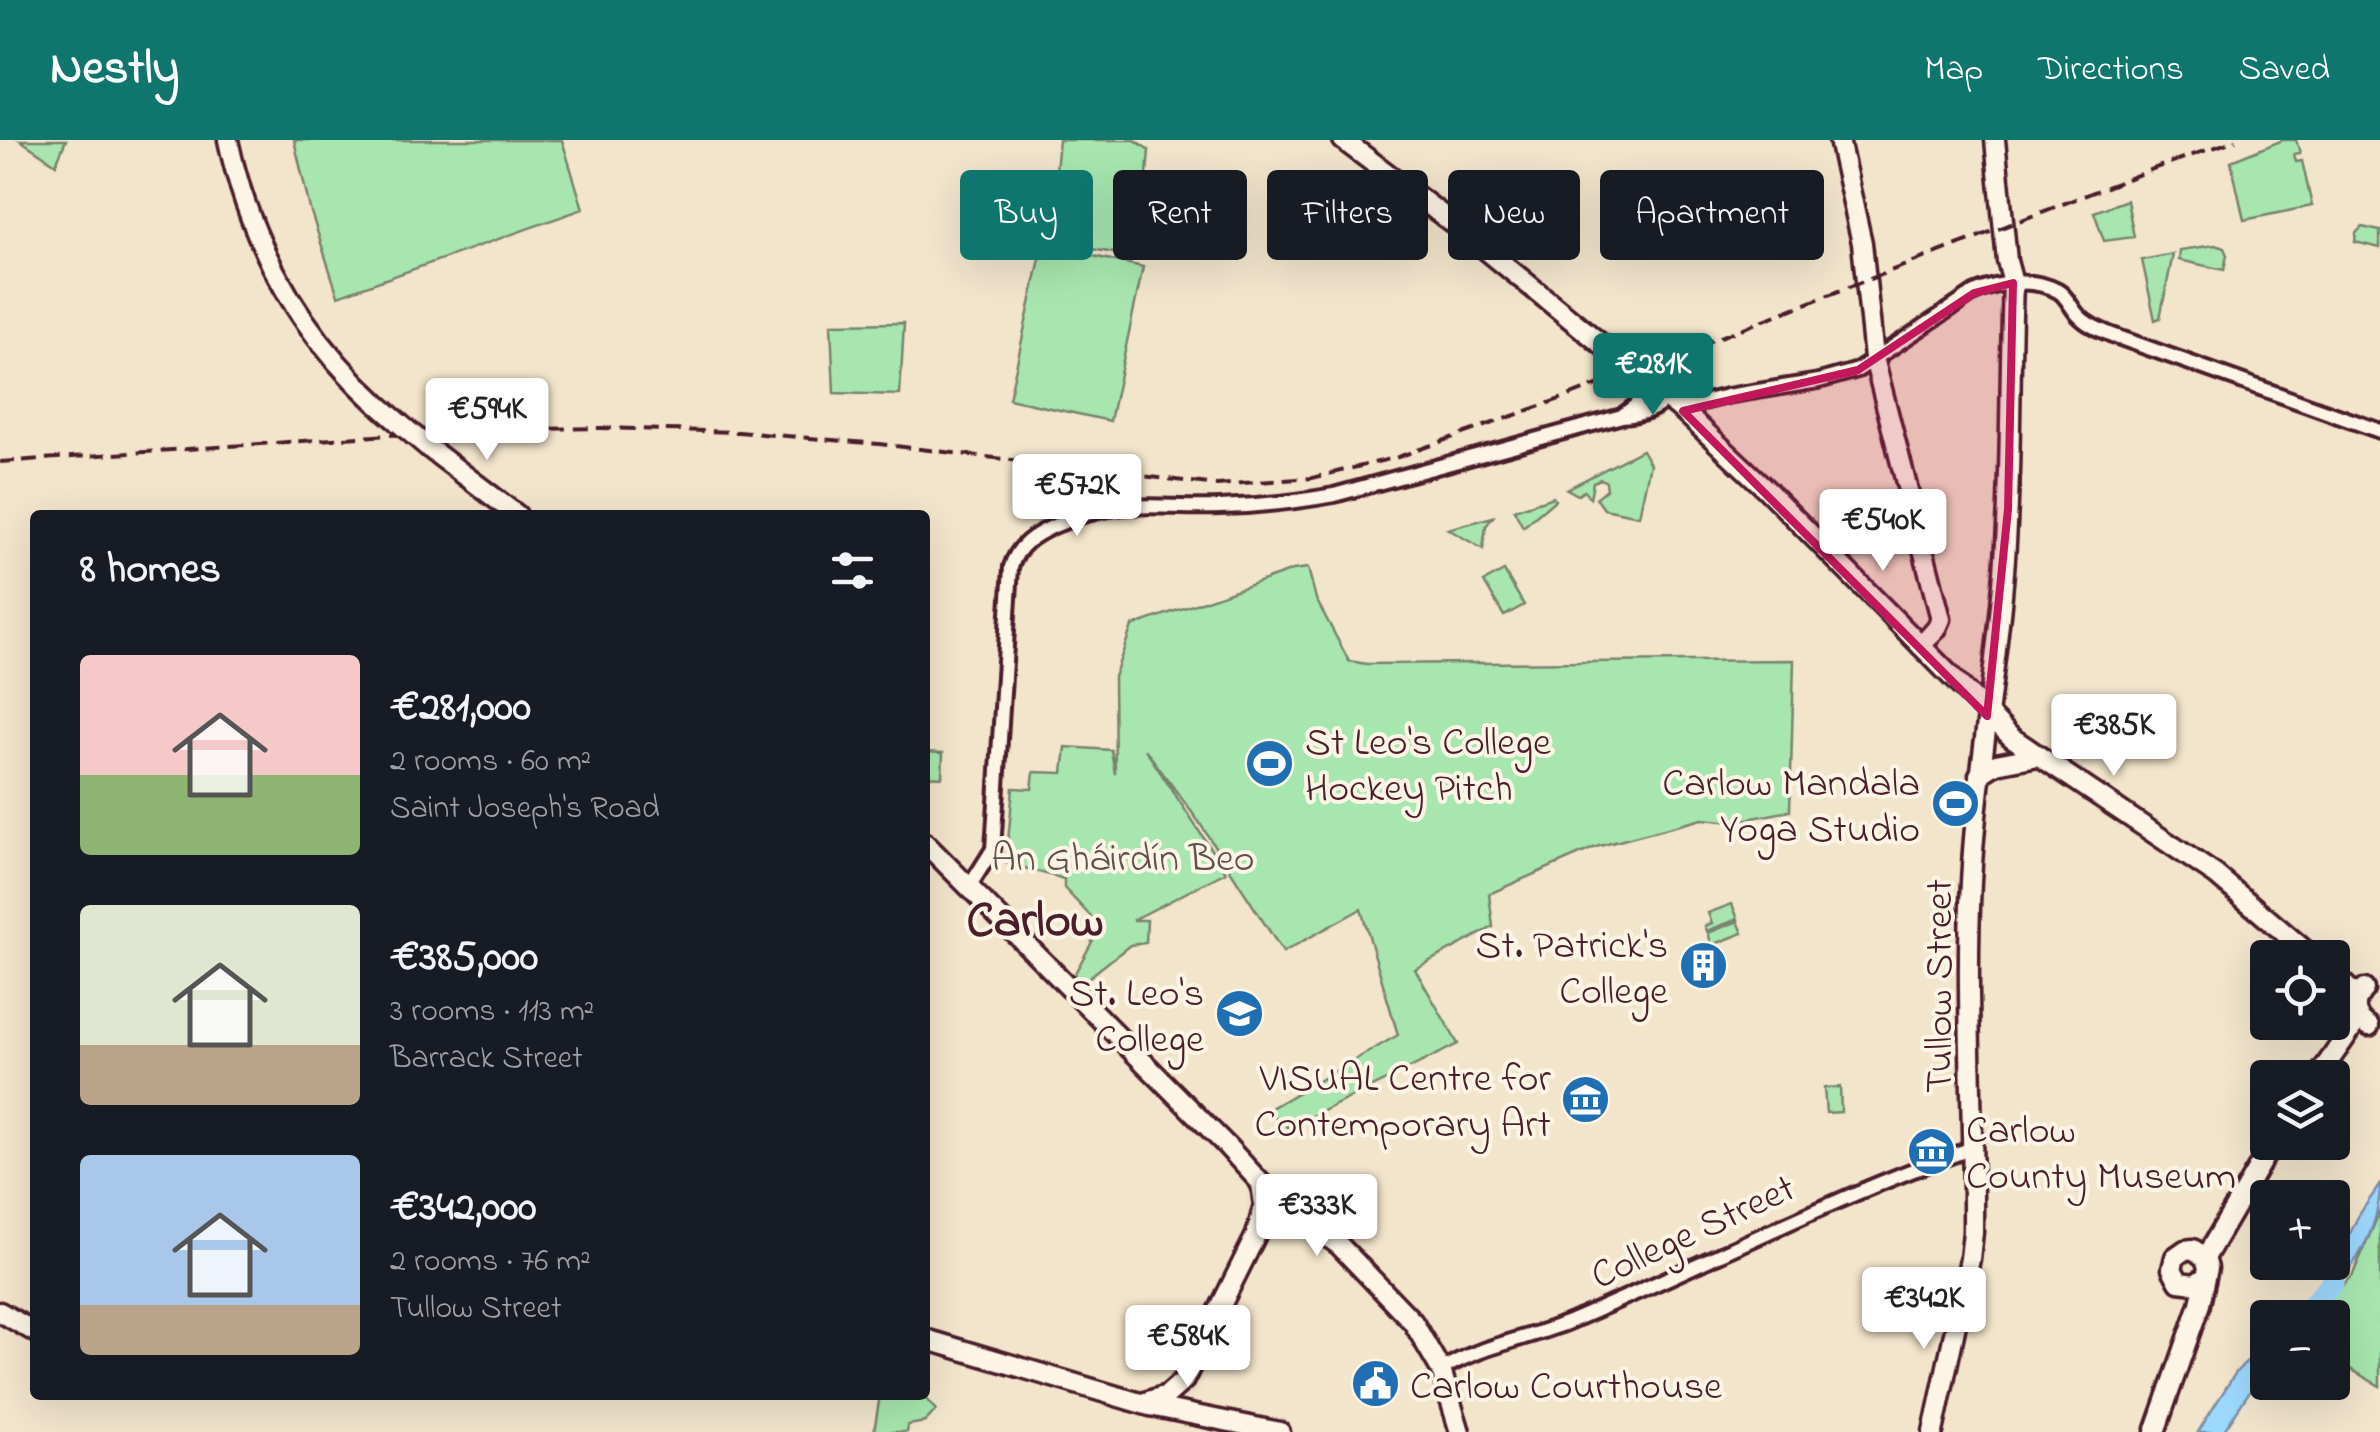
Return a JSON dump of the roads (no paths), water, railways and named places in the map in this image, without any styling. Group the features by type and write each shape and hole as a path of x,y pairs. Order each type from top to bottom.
{"main road":[{"path":"228,140 243,201 260,240 318,344 362,393 511,510"},
{"path":"1343,140 1458,227 1683,412 1758,482 1987,716 2038,756 2216,875 2293,940"},
{"path":"1839,140 1862,243 1874,358 1940,618 1937,628 1921,646"},
{"name":"Tullow Street","path":"1933,1432 1973,1232 1970,912 1979,775 2005,558 2014,283 1995,140"},
{"path":"1979,775 1996,764 2038,756"},
{"path":"930,848 1260,1182 1285,1215 1306,1222 1338,1245 1394,1299 1441,1370 1458,1431"},
{"path":"2333,1060 2365,1026 2355,1008 2356,986"},
{"path":"2183,1284 2195,1284 2201,1261 2262,1160"},
{"path":"1149,1405 1184,1380 1256,1235 1264,1205 1260,1182"},
{"path":"1256,1235 1272,1220 1285,1215"},
{"path":"2192,1320 2183,1284 2175,1277 2172,1263 2179,1252 2201,1261"},
{"path":"2155,1432 2200,1304 2201,1261"},
{"path":"0,1312 30,1329"},
{"path":"930,1341 1149,1405 1280,1432"},
{"path":"1184,1380 1194,1405 1210,1419"}],"street":[{"path":"1683,412 1691,405 1727,396 1851,372 1974,293 1995,284 2014,283 2037,284 2061,292 2087,323 2112,335 2380,431"},
{"path":"1622,416 1636,405 1644,382"},
{"path":"969,887 992,849 1011,567 1016,553 1030,539 1075,517 1110,507 1168,504 1216,508 1291,503 1334,495 1658,407 1666,399"},
{"name":"College Street","path":"1441,1370 1457,1360 1566,1323 1798,1216 1970,1149"}],"water":[{"path":"2380,1184 2375,1219 2350,1268 2350,1234"},
{"path":"2322,1280 2341,1280 2326,1300 2310,1296"},
{"path":"2250,1358 2250,1391 2223,1432 2198,1432 2236,1372"}],"waterway":[{"path":"2317,1300 2333,1282"}],"railway":[{"path":"0,462 461,430 601,428 739,432 879,444 1217,485 1312,478 1398,457 1571,395 2236,140"}],"place":[{"name":"St Leo's College Hockey Pitch","path":"1270,763"},
{"name":"Carlow Mandala Yoga Studio","path":"1955,804"},
{"name":"St. Patrick's College","path":"1703,966"},
{"name":"St. Leo's College","path":"1239,1014"},
{"name":"VISUAL Centre for Contemporary Art","path":"1586,1099"},
{"name":"Carlow County Museum","path":"1931,1151"},
{"name":"Carlow Courthouse","path":"1375,1384"}],"district":[{"name":"Carlow","path":"1035,917"}],"park label":[{"name":"An Gháirdín Beo","path":"1123,856"}]}
